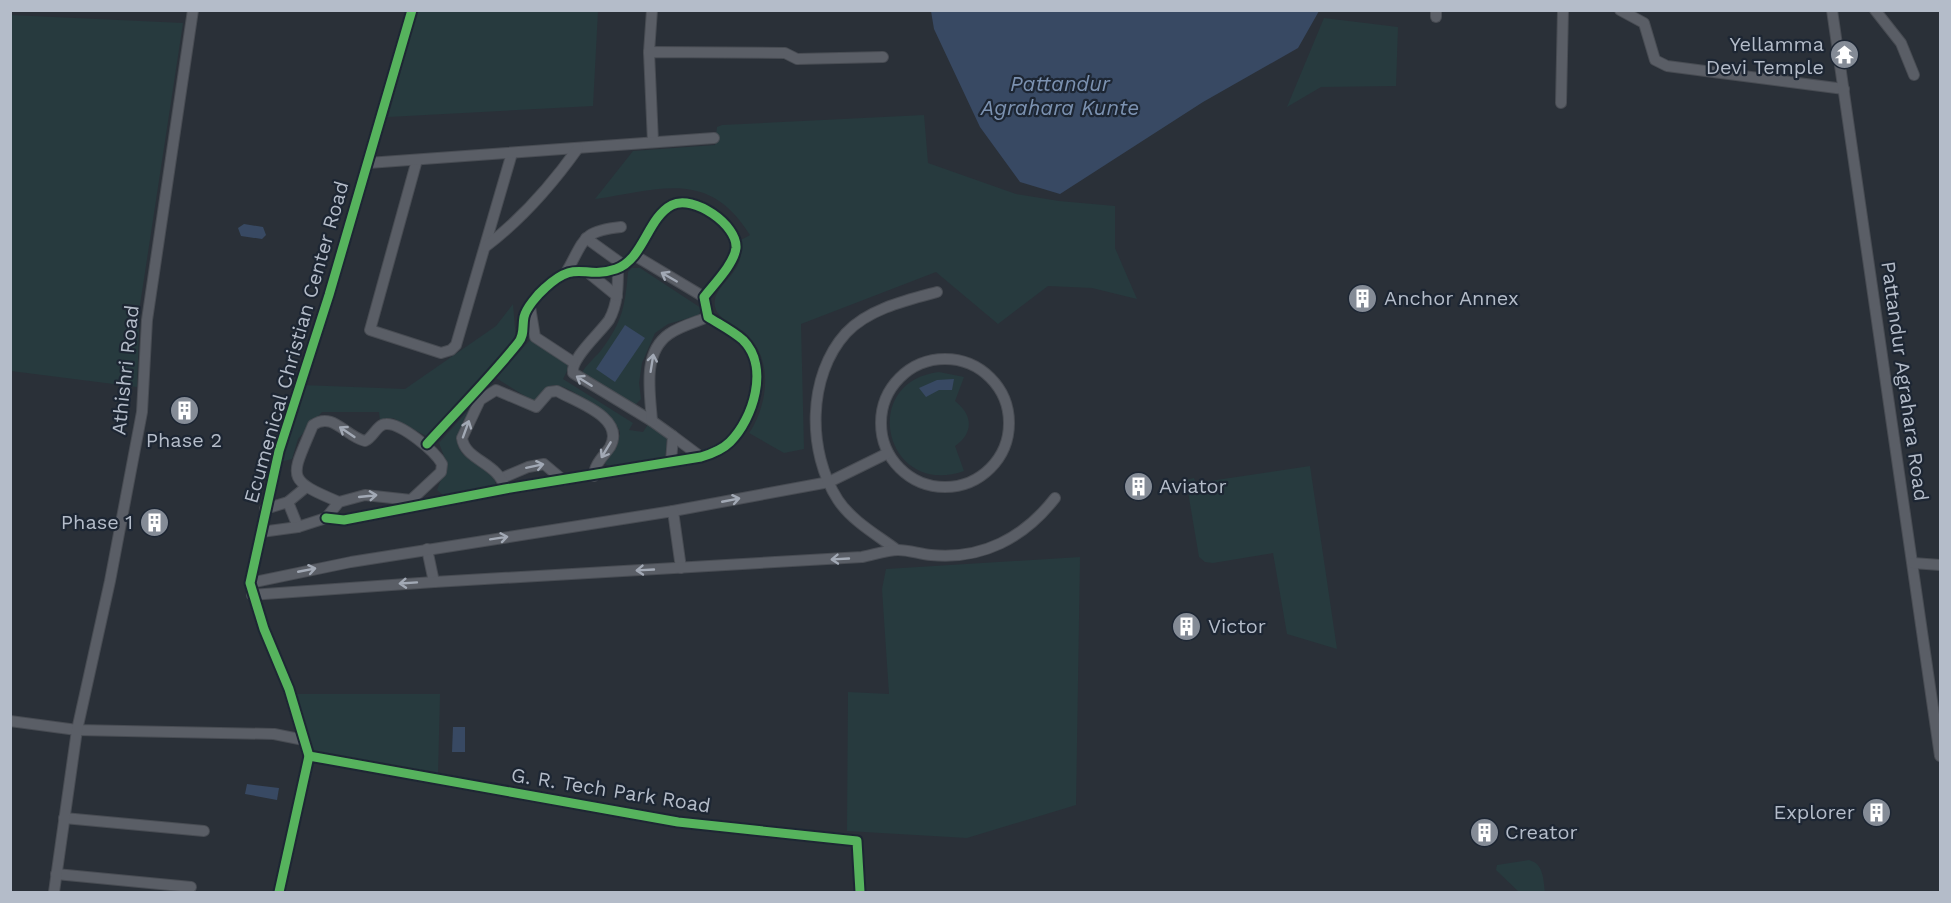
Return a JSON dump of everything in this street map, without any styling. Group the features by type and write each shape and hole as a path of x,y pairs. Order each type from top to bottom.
{"street":[{"name":"Athishri Road","path":"54,892 77,729 110,581 142,412 147,320 193,10"},
{"name":"Ecumenical Christian Center Road","path":"279,892 309,756 290,689 252,595 250,584 279,451 329,295 412,10"},
{"path":"652,10 649,52 653,142"},
{"path":"1561,103 1563,10"},
{"path":"1620,10 1644,23 1655,60 1667,66 1844,88"},
{"name":"Pattandur Agrahara Road","path":"1832,10 1941,756"},
{"path":"1875,10 1901,43 1914,75"},
{"path":"649,52 785,53 797,59 884,57"},
{"path":"368,163 714,138"},
{"path":"485,247 508,230 543,195 578,148"},
{"path":"417,160 370,330 441,353 452,350 456,345 512,153"},
{"path":"261,532 298,527 326,518 344,520 503,484 594,476 701,457 729,443 753,404 757,390 753,356 744,341 708,317 704,297 733,257 736,248 731,231 719,218 705,209 686,203 672,205 660,217 634,255 620,266 590,274"},
{"path":"427,444 519,342 524,315 544,288 567,271 586,238 597,230 621,227"},
{"path":"586,238 620,266"},
{"path":"634,255 704,297"},
{"path":"620,266 617,296 609,319 573,362 572,369 577,378 652,421 701,457"},
{"path":"567,271 581,270 590,274 617,296"},
{"path":"897,550 852,515 838,500 821,463 816,418 818,396 831,355 847,332 870,315 937,292"},
{"path":"530,307 535,337 573,362"},
{"path":"652,421 649,379 653,352 669,334 708,317"},
{"path":"950,360 969,364 986,374 999,389 1007,408 1009,428 999,457 977,479 958,486 937,487 917,481 900,470 888,453 881,435 881,415 886,396 897,380 912,368 931,361 950,360"},
{"path":"485,380 496,390 505,392 536,408 549,392 558,391 608,421 614,436 594,470 594,476"},
{"path":"496,390 480,400 462,438 466,450 497,471 503,484"},
{"path":"326,518 339,502 364,495 381,495 406,501 414,498 442,468 439,459 427,444 388,424 381,426 365,441 330,420 318,422 313,425 297,464 298,477 305,488 339,502"},
{"path":"671,462 673,436"},
{"path":"250,584 351,561 673,511 829,482 888,453"},
{"path":"503,484 528,467 544,464 563,480"},
{"path":"265,509 288,502 305,488"},
{"path":"252,595 435,582 862,558 897,550 954,555 986,550 1010,540 1032,525 1055,498"},
{"path":"288,502 298,527"},
{"path":"673,511 681,568"},
{"path":"427,549 435,582"},
{"path":"1913,562 1941,566"},
{"path":"10,721 77,729 274,734 304,740"},
{"name":"G. R. Tech Park Road","path":"309,756 678,822 857,841 860,892"},
{"path":"64,818 204,831"},
{"path":"56,874 191,887"}],"green space":[{"path":"598,11 593,106 388,117 417,12"},
{"path":"11,15 183,23 140,305 137,387 11,371"},
{"path":"1324,18 1398,27 1396,86 1321,87 1287,107"},
{"path":"924,115 928,163 1016,194 1115,206 1115,248 1137,299 1092,288 1048,286 998,324 936,272 801,324 804,449 784,453 749,433 764,396 765,382 761,356 755,344 746,334 724,319 715,307 718,291 739,262 741,252 739,241 750,235 734,214 717,200 700,192 682,188 662,189 595,199 633,151 715,145 717,127 722,125"},
{"path":"632,268 640,268 701,308 699,315 668,324 655,333 642,363 639,383 641,399 635,405 583,373 609,339 619,321 628,272"},
{"path":"513,304 516,339 434,431 426,436 393,418 380,420 379,412 322,412 298,439 292,459 280,462 302,385 405,389 496,326"},
{"path":"530,340 567,364 568,369 563,379 633,423 629,430 643,432 649,423 667,438 665,458 610,467 604,463 616,445 620,434 612,420 594,404 572,391 555,385 548,387 533,401 496,378"},
{"path":"939,372 964,377 955,401 965,412 969,424 966,435 955,446 964,471 937,475 916,469 900,455 891,436 890,415 897,396 913,380"},
{"path":"473,405 460,431 459,447 470,460 494,475 496,486 444,496 437,490 447,464 439,443"},
{"path":"1310,466 1337,649 1287,634 1273,553 1213,563 1205,562 1199,557 1186,480 1194,478 1196,483"},
{"path":"1080,557 1076,805 967,838 847,831 848,692 889,694 882,589 886,569"},
{"path":"296,694 440,694 438,774 314,752"},
{"path":"1529,860 1540,868 1545,892 1519,892 1496,870 1497,865"}],"water":[{"name":"Pattandur Agrahara Kunte","path":"931,10 1319,11 1298,48 1203,102 1060,194 1020,182 980,127 934,29"},
{"path":"244,224 263,227 266,235 262,239 241,236 238,228"},
{"path":"625,325 645,338 615,382 596,369"},
{"path":"954,379 952,390 939,390 926,397 919,388 937,380"},
{"path":"453,727 465,727 465,752 452,752"},
{"path":"247,784 279,788 277,800 245,794"}],"cycle path":[{"path":"279,892 309,756 289,689 264,629 250,583 279,451 329,295 412,10"},
{"path":"326,518 344,520 505,489 701,457 724,447 746,420 757,378 756,364 751,351 743,340 708,317 704,297 732,261 736,248 735,239 730,230 722,221 702,208 691,204 672,205 657,219 633,257 625,264 605,272 580,271 565,274 556,279 539,294 527,310 522,337 518,343 427,444"},
{"path":"309,756 678,822 857,841 860,892"}],"place":[{"name":"Yellamma Devi Temple","path":"1845,55"},
{"name":"Anchor Annex","path":"1363,298"},
{"name":"Phase 2","path":"184,410"},
{"name":"Aviator","path":"1138,486"},
{"name":"Phase 1","path":"154,522"},
{"name":"Victor","path":"1187,626"},
{"name":"Explorer","path":"1876,812"},
{"name":"Creator","path":"1484,832"}]}
